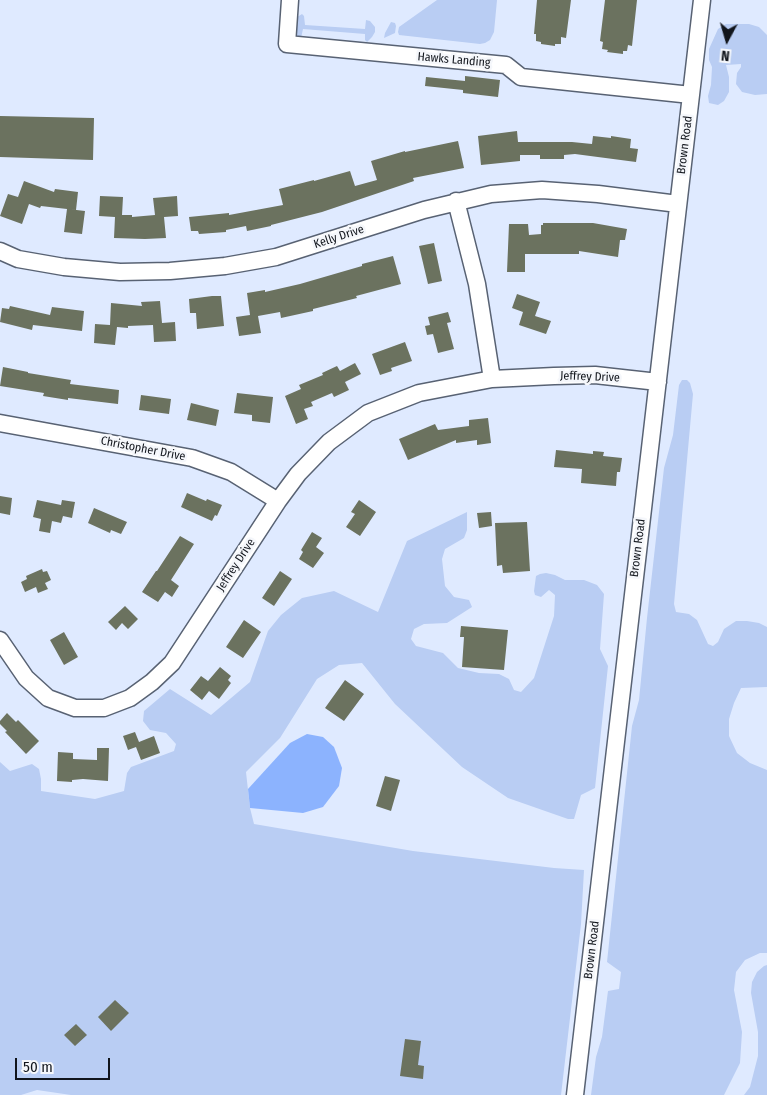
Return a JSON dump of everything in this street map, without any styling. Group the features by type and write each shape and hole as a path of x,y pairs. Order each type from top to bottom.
{"street":[{"name":"Hawks Landing","path":"290,0 287,44 506,65 521,78 691,95"},
{"name":"Brown Road","path":"575,1095 702,0"},
{"name":"Kelly Drive","path":"0,252 18,259 64,267 120,272 170,270 225,266 276,256 424,210 491,194 542,190 598,194 678,204"},
{"path":"456,201 476,284 492,379"},
{"name":"Jeffrey Drive","path":"0,640 26,678 48,698 75,708 104,708 130,698 152,682 172,663 278,501 298,474 329,442 368,413 419,392 492,379 595,375 658,382"},
{"name":"Christopher Drive","path":"0,422 192,458 231,472 278,501"}],"shaded area":[{"path":"437,0 497,0 494,32 490,40 480,44 399,35 399,27"},
{"path":"302,14 305,25 365,29 366,20 370,21 375,27 375,32 367,42 365,34 303,29 301,38 299,38 295,34 294,19"},
{"path":"391,22 395,23 395,33 384,38 385,33"},
{"path":"726,24 749,24 759,27 767,35 767,94 755,95 742,92 736,84 737,73 741,64 726,65 729,77 729,92 724,101 718,105 709,103 708,96 712,67 709,60 709,49 718,29"},
{"path":"682,380 687,380 690,383 693,394 674,604 676,612 689,614 697,620 708,644 713,646 718,642 724,629 736,621 759,623 767,627 767,687 741,688 729,719 729,736 737,753 750,763 767,770 767,953 760,953 745,960 736,972 734,990 742,1032 740,1063 724,1095 591,1095 608,991 619,989 621,972 607,962 632,726 639,700 664,468 673,435 679,385"},
{"path":"467,512 467,530 464,538 445,549 442,559 445,586 454,597 469,600 472,607 447,623 424,624 414,629 411,639 416,646 443,653 458,668 479,673 499,674 509,679 514,690 521,692 534,678 554,616 555,595 549,590 541,597 535,595 536,576 546,573 565,580 584,580 597,585 604,594 600,649 608,666 595,788 581,795 574,819 568,819 508,798 462,767 395,704 362,663 339,665 317,679 280,738 246,772 250,808 254,824 413,851 584,870 581,924 561,1095 71,1095 37,1090 21,1095 0,1095 0,762 10,771 32,764 39,769 41,791 95,799 124,791 127,773 131,767 174,751 176,744 166,733 150,730 143,721 144,711 170,689 211,715 250,682 268,631 281,615 302,598 334,591 378,612 407,541"},
{"path":"767,965 767,1095 744,1095 750,1087 758,1056 758,1032 751,993 752,982 757,972"}],"water":[{"path":"307,734 323,737 334,747 342,768 339,786 323,807 303,813 250,808 248,789 290,743"}],"building":[{"path":"537,0 571,0 566,38 561,37 561,44 555,44 555,46 541,44 541,42 536,41 536,34 534,34"},
{"path":"605,0 637,0 632,46 628,45 627,51 623,51 623,54 607,52 608,50 602,49 603,42 600,41"},
{"path":"465,76 500,80 498,97 463,93 463,90 425,86 426,77 465,81"},
{"path":"0,116 94,118 93,160 0,157"},
{"path":"517,131 518,142 592,144 593,136 631,139 630,148 638,149 636,162 575,154 564,155 564,159 540,159 540,155 520,155 520,161 481,165 478,136"},
{"path":"458,141 464,168 413,178 414,181 322,212 271,226 247,231 246,226 226,230 226,232 199,234 198,231 191,231 189,217 229,213 229,215 283,205 279,189 350,171 355,186 377,180 371,161 405,151"},
{"path":"24,181 54,192 55,189 78,192 76,210 85,211 82,234 64,232 67,209 41,206 40,208 29,204 22,224 0,216 8,194 18,197"},
{"path":"100,196 123,197 122,215 132,215 132,217 155,215 153,198 177,196 178,216 164,217 166,238 114,238 115,217 99,216"},
{"path":"543,223 593,223 627,229 625,240 620,240 618,257 579,251 579,254 525,254 525,272 507,272 509,224 528,224 529,235 541,234 541,225"},
{"path":"434,243 442,281 428,284 419,246"},
{"path":"393,256 401,284 313,309 313,311 281,318 280,312 258,316 261,333 239,336 236,317 250,315 247,293 265,290 265,292 300,284"},
{"path":"517,294 540,302 535,316 551,321 546,334 519,325 523,312 512,308"},
{"path":"221,296 224,326 197,329 196,313 190,313 189,299"},
{"path":"160,301 162,323 175,322 176,341 154,342 153,325 128,326 128,328 117,327 115,345 94,343 95,324 110,325 111,303 142,306 141,302"},
{"path":"10,306 50,315 52,307 84,311 82,331 33,325 32,330 0,322 2,308 9,309"},
{"path":"448,312 451,322 447,323 454,349 438,353 433,334 427,335 425,326 430,325 428,317"},
{"path":"405,342 412,361 391,368 392,371 380,375 372,354"},
{"path":"355,363 361,374 345,382 349,390 334,397 332,393 311,402 313,406 304,409 308,419 296,424 285,396 301,389 299,385 323,375 322,373 337,366 340,371"},
{"path":"3,367 71,380 70,384 119,390 118,404 68,398 68,400 43,396 44,393 0,386"},
{"path":"237,393 273,397 270,423 252,421 252,415 234,413"},
{"path":"141,395 171,399 169,414 139,410"},
{"path":"191,403 219,410 216,426 187,420"},
{"path":"488,418 491,443 477,445 477,440 456,443 456,440 408,460 399,439 435,424 438,430 469,426 469,420"},
{"path":"556,450 593,454 593,451 604,452 603,456 622,458 620,472 617,472 616,486 581,483 582,469 554,467"},
{"path":"187,493 222,505 217,516 215,515 212,521 181,507"},
{"path":"0,496 12,498 10,515 0,513"},
{"path":"37,500 61,505 62,500 75,502 72,518 63,516 61,523 52,521 50,533 39,531 41,519 33,517"},
{"path":"359,500 376,512 360,536 346,527 355,514 351,512"},
{"path":"94,508 127,522 121,534 111,530 110,533 88,523"},
{"path":"491,512 492,526 479,528 477,513"},
{"path":"527,522 530,571 503,573 502,565 497,566 495,523"},
{"path":"312,532 322,538 316,547 324,553 313,568 299,559 303,552 301,550"},
{"path":"180,536 194,544 171,580 179,586 172,597 165,592 158,602 142,592"},
{"path":"42,569 43,572 47,571 51,580 45,583 48,589 38,593 36,587 25,592 21,582 27,579 26,576"},
{"path":"280,571 292,579 274,606 262,598"},
{"path":"125,606 138,619 128,629 122,623 116,630 108,622"},
{"path":"244,620 261,632 243,658 226,647"},
{"path":"461,626 508,630 504,670 462,667 464,637 460,637"},
{"path":"64,632 78,657 64,665 50,640"},
{"path":"220,667 231,676 228,680 231,683 219,699 209,691 202,700 190,690 201,676 208,681"},
{"path":"345,680 364,694 344,721 325,708"},
{"path":"7,713 16,722 18,720 39,741 26,754 0,724 0,721"},
{"path":"135,732 139,742 154,736 160,753 141,760 136,747 128,750 123,736"},
{"path":"97,748 109,748 108,781 83,779 72,780 72,782 57,781 58,752 73,753 73,759 97,760"},
{"path":"385,776 400,780 391,811 376,806"},
{"path":"115,1000 129,1013 111,1031 98,1017"},
{"path":"76,1024 87,1035 75,1046 64,1035"},
{"path":"405,1039 421,1041 418,1065 424,1066 423,1079 400,1076"}]}
